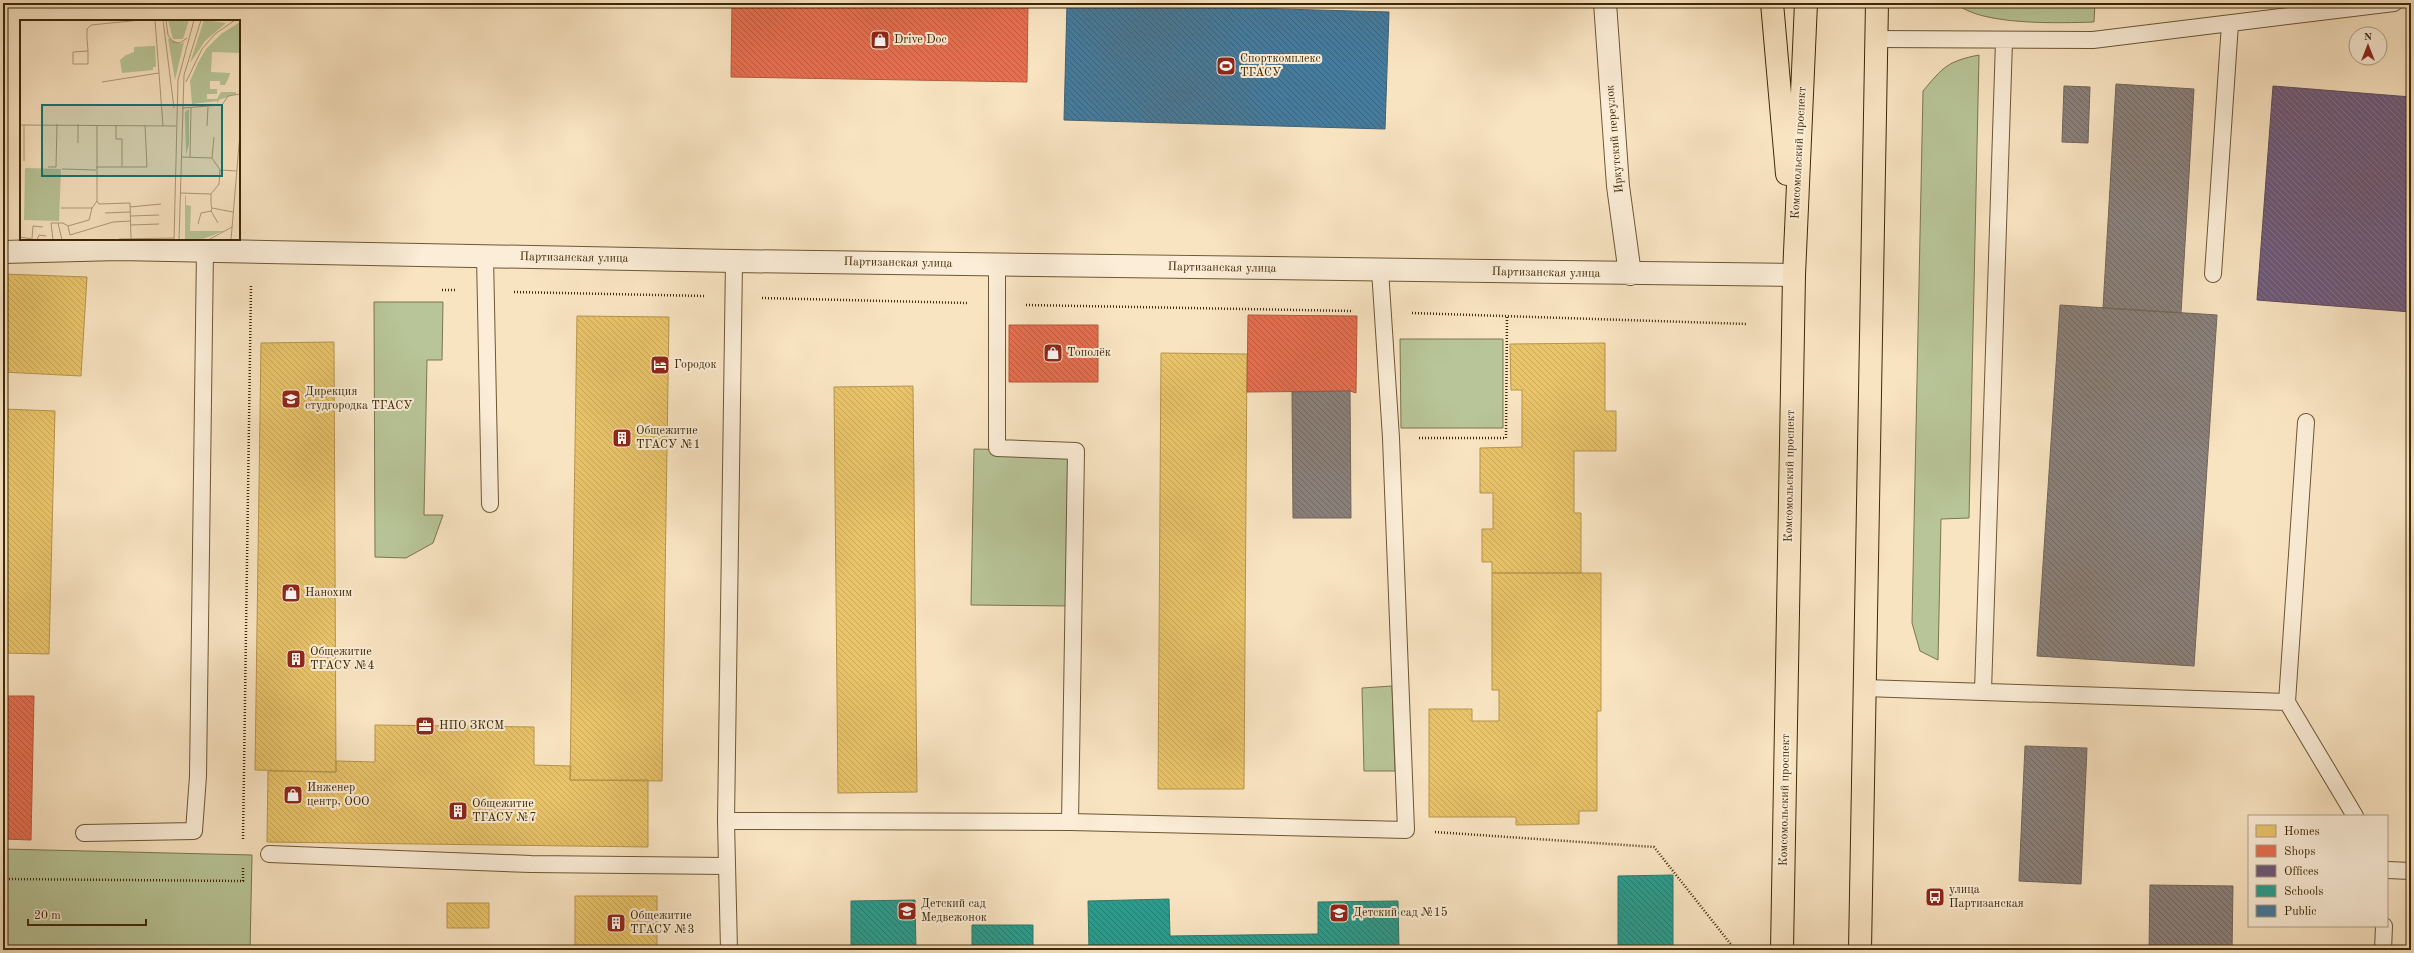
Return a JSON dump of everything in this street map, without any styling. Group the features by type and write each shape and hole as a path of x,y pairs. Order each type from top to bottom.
{"main road":[{"path":"1772,3 1794,268"},
{"name":"Комсомольский проспект","path":"1782,950 1794,268 1806,3"},
{"path":"1860,950 1877,3"}],"street":[{"name":"Иркутский переулок","path":"1604,3 1618,186 1630,274"},
{"name":"Партизанская улица","path":"3,252 119,249 205,250 734,261 1630,274 1794,268"}],"lane":[{"path":"1876,39 2004,41 2093,40 2394,3"},
{"path":"2213,274 2230,24"},
{"path":"1982,691 2004,41"},
{"path":"84,833 194,831 198,776 205,250"},
{"path":"485,256 490,504"},
{"path":"729,950 726,820 734,261"},
{"path":"998,265 998,448 1076,451 1070,822"},
{"path":"726,820 1070,822 1406,830 1391,438 1380,270"},
{"path":"2306,422 2287,702 2354,815"},
{"path":"1864,688 2287,702"},
{"path":"269,854 531,864 728,866"},
{"path":"2388,870 2411,871"},
{"path":"2383,950 2384,927"}],"path":[{"path":"243,845 251,285"},
{"path":"1391,438 1506,438 1506,317"},
{"path":"1406,830 1654,847 1733,947"},
{"path":"3,879 243,881"}],"green space":[{"path":"1956,3 2095,3 2094,22 2022,22 1983,16 1967,10"},
{"path":"1979,55 1969,518 1941,519 1938,660 1920,651 1912,623 1923,91 1947,66 1960,60"},
{"path":"374,302 443,302 442,360 427,360 424,515 443,515 433,543 406,558 375,557"},
{"path":"1400,339 1503,339 1503,428 1401,428"},
{"path":"974,449 1076,451 1073,606 971,605"},
{"path":"1392,686 1395,771 1364,771 1362,688"},
{"path":"3,849 252,855 250,950 3,950"}],"building: Homes":[{"path":"3,274 87,277 81,376 3,372"},
{"name":"Общежитие ТГАСУ №1","path":"577,316 669,317 662,781 570,780"},
{"name":"Общежитие ТГАСУ №4","path":"334,342 336,772 255,770 261,343"},
{"path":"1605,343 1605,411 1616,411 1616,451 1574,451 1574,513 1581,513 1581,573 1492,573 1492,562 1482,562 1482,529 1493,529 1493,493 1480,493 1480,448 1522,447 1522,390 1511,390 1510,344"},
{"path":"1161,353 1247,354 1244,789 1158,789"},
{"path":"913,386 917,792 838,793 834,387"},
{"path":"4,409 55,411 49,654 3,653"},
{"path":"1492,573 1601,573 1601,711 1597,711 1597,811 1579,811 1579,824 1516,825 1516,817 1429,817 1429,709 1472,709 1472,721 1499,721 1499,690 1492,690"},
{"name":"Общежитие ТГАСУ №7","path":"375,725 534,727 534,765 571,766 570,780 648,780 648,847 267,842 268,771 336,772 336,761 375,762"},
{"name":"Общежитие ТГАСУ №3","path":"575,896 657,896 657,950 575,950"},
{"path":"447,903 489,903 489,928 447,928"}],"building: Shops":[{"name":"Drive Doc","path":"732,3 1028,3 1027,82 731,77"},
{"path":"1248,315 1357,316 1356,393 1350,391 1247,392"},
{"name":"Тополёк","path":"1009,325 1098,325 1098,382 1009,382"},
{"path":"3,696 34,696 31,840 3,839"}],"building: Offices":[{"path":"2273,86 2411,97 2411,312 2257,300"}],"building: Schools":[{"path":"1673,875 1673,950 1618,950 1618,876"},
{"path":"1169,899 1170,936 1318,934 1318,902 1398,901 1399,950 1089,950 1088,901"},
{"path":"915,900 916,950 851,950 851,901"},
{"path":"972,925 1033,925 1033,950 972,950"}],"building: Public":[{"name":"Спорткомплекс ТГАСУ","path":"1067,3 1389,12 1385,129 1064,120"}],"building: Industry":[{"path":"2116,84 2194,89 2181,313 2103,308"},
{"path":"2064,86 2090,87 2088,143 2062,142"},
{"path":"2060,305 2217,315 2194,666 2037,656"},
{"path":"1350,391 1351,518 1293,518 1292,392"},
{"path":"2025,746 2087,748 2081,884 2019,881"},
{"path":"2150,885 2233,886 2232,950 2149,950"}],"place":[{"name":"Drive Doc","path":"880,40"},
{"name":"Спорткомплекс ТГАСУ","path":"1226,66"},
{"name":"Тополёк","path":"1053,353"},
{"name":"Городок","path":"660,365"},
{"name":"Дирекция студгородка ТГАСУ","path":"291,399"},
{"name":"Общежитие ТГАСУ №1","path":"622,438"},
{"name":"Нанохим","path":"291,593"},
{"name":"Общежитие ТГАСУ №4","path":"296,659"},
{"name":"НПО ЗКСМ","path":"425,726"},
{"name":"Инженер центр, ООО","path":"293,795"},
{"name":"Общежитие ТГАСУ №7","path":"458,811"},
{"name":"улица Партизанская","path":"1935,897"},
{"name":"Детский сад Медвежонок","path":"907,911"},
{"name":"Детский сад №15","path":"1339,913"},
{"name":"Общежитие ТГАСУ №3","path":"616,923"}]}
